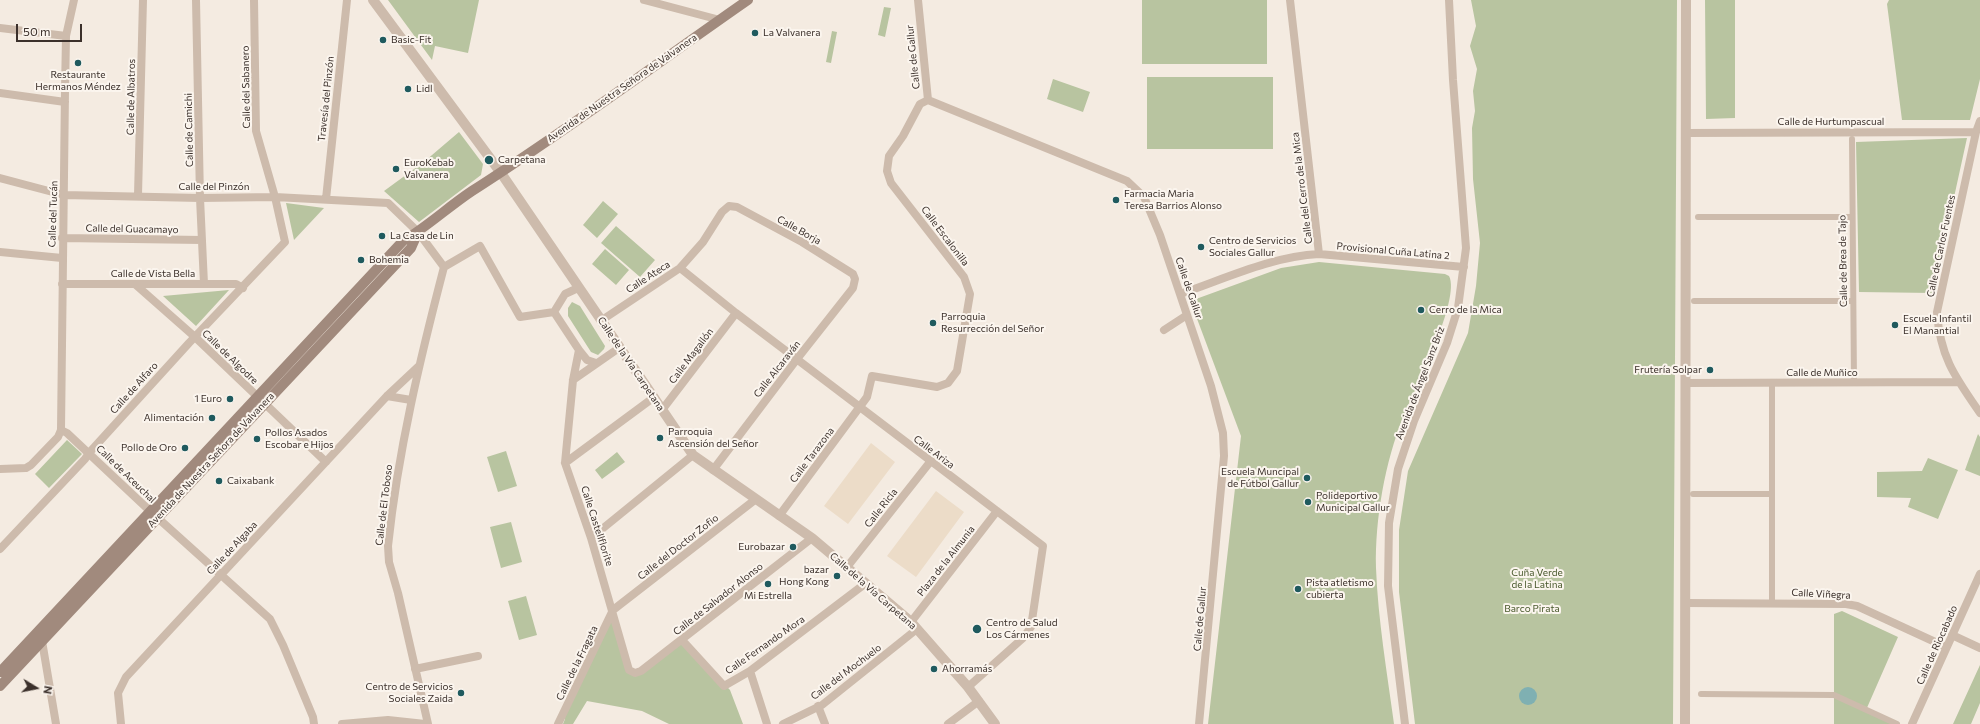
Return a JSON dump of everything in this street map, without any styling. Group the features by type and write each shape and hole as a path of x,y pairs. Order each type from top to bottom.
{"main road":[{"name":"Avenida de Nuestra Señora de Valvanera","path":"0,672 154,514 260,400 410,248 418,232 470,192 501,173 748,0"},
{"name":"Avenida de Nuestra Señora de Valvanera","path":"0,686 42,641 154,514"}],"street":[{"name":"Calle del Tucán","path":"61,430 62,238 66,36 74,0"},
{"name":"Calle de Albatros","path":"138,195 143,0"},
{"name":"Calle de Camichi","path":"196,0 200,198 204,284"},
{"name":"Calle del Sabanero","path":"254,0 256,131 276,197 285,242"},
{"name":"Travesía del Pinzón","path":"326,199 347,0"},
{"name":"Calle de la Vía Carpetana","path":"373,0 501,173 693,455 812,538 866,583 914,626 968,687 995,724"},
{"path":"644,0 720,20"},
{"name":"Calle de Gallur","path":"918,0 928,100 1127,181 1144,197 1160,235 1187,314 1223,433 1224,456 1199,724"},
{"name":"Calle del Cerro de la Mica","path":"1180,294 1281,259 1300,254 1319,254 1290,0"},
{"name":"Avenida de Ángel Sanz Briz","path":"1405,724 1388,586 1389,523 1398,469 1414,421 1447,343 1458,308 1464,267 1465,223 1453,80 1449,0"},
{"path":"1685,724 1686,0"},
{"path":"0,28 66,36"},
{"path":"0,93 65,102"},
{"name":"Calle Escalonilla","path":"860,407 868,397 872,376 937,388 948,383 957,371 970,294 964,277 891,183 887,171 889,156 903,136 920,104 928,100"},
{"name":"Calle de Carlos Fuentes","path":"1980,121 1976,132 1937,312 1940,341 1944,354 1959,382 1980,413"},
{"name":"Calle de Hurtumpascual","path":"1686,133 1976,132"},
{"name":"Calle de Brea de Tajo","path":"1852,140 1854,383"},
{"name":"Calle del Pinzón","path":"0,178 64,195 138,195 200,198 276,197 388,203 418,232 444,267"},
{"name":"Calle Ateca","path":"602,320 680,268 703,242 722,212 729,206"},
{"name":"Calle Borja","path":"729,206 737,207 802,242 847,269 855,279"},
{"path":"1698,217 1852,217"},
{"name":"Calle del Guacamayo","path":"62,238 202,240"},
{"name":"Calle de Alfaro","path":"0,549 85,459 89,452 195,337 285,242"},
{"path":"444,267 480,246 520,317 554,312"},
{"path":"0,252 62,258"},
{"name":"Provisional Cuña Latina 2","path":"1319,254 1464,267"},
{"name":"Calle de El Toboso","path":"426,724 415,669 389,562 388,546 403,441 411,400 444,267"},
{"name":"Calle Ariza","path":"680,268 736,313 930,462 1043,546 1031,627 1023,638 968,687"},
{"name":"Calle Alcaraván","path":"713,470 853,288 855,279"},
{"name":"Calle de Vista Bella","path":"62,284 236,284 243,288"},
{"name":"Calle de Algodre","path":"136,284 195,337 326,462"},
{"path":"554,312 565,294 578,288"},
{"path":"1694,301 1853,301"},
{"path":"554,312 587,360 596,363"},
{"name":"Calle Magallón","path":"662,410 736,313"},
{"path":"1164,330 1187,314"},
{"path":"573,380 619,348"},
{"name":"Calle Castellflorite","path":"579,350 573,380 565,463 591,538 613,610 629,670 635,674"},
{"name":"Calle de Algaba","path":"121,724 118,693 126,677 386,396 419,366"},
{"name":"Calle de Muñico","path":"1686,383 1959,382"},
{"path":"1772,383 1772,602"},
{"path":"386,396 411,400"},
{"path":"565,463 653,398"},
{"name":"Calle Tarazona","path":"779,516 860,407"},
{"path":"0,469 26,468 31,465 58,437 61,430"},
{"name":"Calle de Aceuchal","path":"61,430 68,432 154,514 270,619 283,645 313,717 314,724"},
{"path":"591,538 693,455"},
{"name":"Calle Ricla","path":"847,567 930,462"},
{"path":"1693,494 1772,494"},
{"name":"Calle del Doctor Zofio","path":"613,610 756,499"},
{"name":"Plaza de la Almunia","path":"914,626 997,511"},
{"name":"Calle de Salvador Alonso","path":"635,674 682,640 812,538"},
{"name":"Calle de Riocabado","path":"1912,724 1980,574"},
{"name":"Calle Fernando Mora","path":"682,640 724,686 750,671 866,583"},
{"name":"Calle Viñegra","path":"1686,603 1772,602 1846,604 1857,606 1946,647"},
{"name":"Calle de la Fragata","path":"558,724 613,610"},
{"name":"Calle del Mochuelo","path":"783,724 818,706 914,626"},
{"path":"1952,635 1980,648"},
{"path":"42,641 56,724"},
{"path":"415,669 478,656"},
{"path":"750,671 767,724"},
{"path":"1701,694 1834,695 1897,724"},
{"path":"948,724 979,701"},
{"path":"818,706 826,724"},
{"path":"342,724 388,720 426,724"}],"green space":[{"path":"388,0 479,0 468,53 435,46 432,60"},
{"path":"1142,0 1267,0 1267,64 1142,64"},
{"name":"Cuña Verde de la Latina","path":"1471,0 1677,0 1673,724 1415,724 1399,592 1399,530 1408,471 1468,333 1476,286 1480,243 1473,179 1472,128 1475,111 1473,91 1477,69 1470,46 1476,26"},
{"path":"1705,0 1735,0 1735,118 1706,119"},
{"path":"1889,0 1980,0 1980,79 1970,120 1902,120 1887,4"},
{"path":"884,7 891,8 885,37 878,35"},
{"path":"832,31 837,32 831,63 826,62"},
{"path":"1147,77 1273,77 1273,149 1147,149"},
{"path":"1053,79 1090,92 1083,112 1047,99"},
{"path":"459,132 483,164 481,175 419,222 384,191 425,161"},
{"path":"1967,138 1933,293 1859,292 1856,142"},
{"path":"603,201 618,214 597,238 583,225"},
{"path":"286,203 324,208 294,240"},
{"path":"616,226 655,260 640,277 601,243"},
{"path":"605,249 629,270 616,285 592,264"},
{"name":"Polideportivo Municipal Gallur","path":"1319,262 1445,274 1449,276 1451,288 1443,324 1426,367 1403,417 1391,453 1379,510 1376,549 1377,588 1383,646 1394,724 1208,724 1241,436 1193,308 1196,299 1281,268"},
{"path":"229,290 196,326 163,296"},
{"path":"572,302 580,306 605,346 598,355 591,352 568,316 568,308"},
{"path":"1978,434 1980,437 1980,476 1965,470"},
{"path":"67,440 82,454 49,488 35,474"},
{"path":"506,451 517,486 498,492 487,457"},
{"path":"617,452 625,462 602,479 595,470"},
{"path":"1928,458 1958,470 1938,519 1908,507 1911,498 1877,497 1877,472 1922,471"},
{"path":"511,522 522,562 501,568 490,527"},
{"path":"526,596 537,635 519,640 508,601"},
{"path":"613,610 629,670 635,673 682,640 730,690 743,724 669,724 642,711 587,701 573,724 563,724 565,719 561,717"},
{"path":"1842,611 1898,637 1866,710 1897,724 1834,724 1834,614"},
{"path":"1980,665 1980,703 1971,724 1953,724"}],"shaded area":[{"path":"871,443 895,462 848,524 824,506"},
{"path":"936,491 964,512 916,577 887,556"}],"water":[{"path":"1528,687 1534,690 1537,696 1534,702 1528,705 1522,702 1519,696 1522,690"}],"place":[{"name":"La Valvanera","path":"755,33"},
{"name":"Basic-Fit","path":"383,40"},
{"name":"Restaurante Hermanos Méndez","path":"78,63"},
{"name":"Lidl","path":"408,89"},
{"name":"Carpetana","path":"489,160"},
{"name":"EuroKebab Valvanera","path":"396,169"},
{"name":"Farmacia Maria Teresa Barrios Alonso","path":"1116,200"},
{"name":"La Casa de Lin","path":"382,236"},
{"name":"Centro de Servicios Sociales Gallur","path":"1201,247"},
{"name":"Bohemia","path":"361,260"},
{"name":"Cerro de la Mica","path":"1421,310"},
{"name":"Parroquia Resurrección del Señor","path":"933,323"},
{"name":"Escuela Infantil El Manantial","path":"1895,325"},
{"name":"Frutería Solpar","path":"1710,370"},
{"name":"1 Euro","path":"230,399"},
{"name":"Alimentación","path":"212,418"},
{"name":"Parroquia Ascensión del Señor","path":"660,438"},
{"name":"Pollos Asados Escobar e Hijos","path":"257,439"},
{"name":"Pollo de Oro","path":"185,448"},
{"name":"Escuela Muncipal de Fútbol Gallur","path":"1307,478"},
{"name":"Caixabank","path":"219,481"},
{"name":"Polideportivo Municipal Gallur","path":"1308,502"},
{"name":"Eurobazar","path":"793,547"},
{"name":"bazar Hong Kong","path":"837,576"},
{"name":"Mi Estrella","path":"768,584"},
{"name":"Pista atletismo cubierta","path":"1298,589"},
{"name":"Centro de Salud Los Cármenes","path":"977,629"},
{"name":"Ahorramás","path":"934,669"},
{"name":"Centro de Servicios Sociales Zaida","path":"461,693"}],"park label":[{"name":"Barco Pirata","path":"1532,609"}]}
